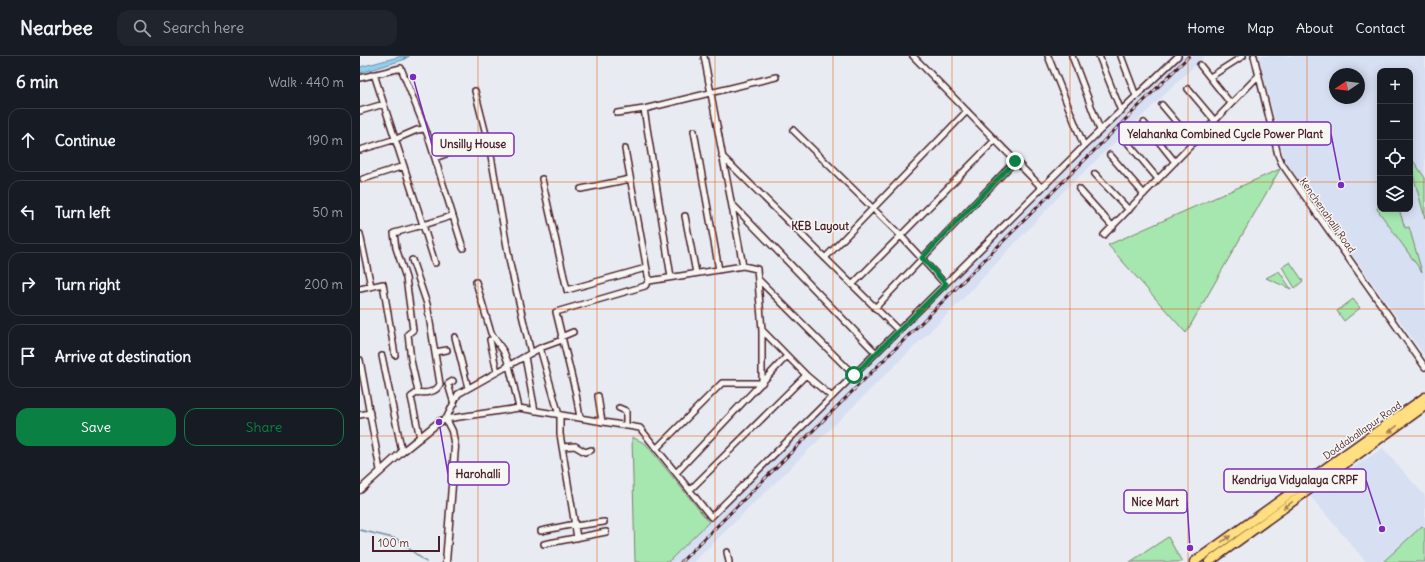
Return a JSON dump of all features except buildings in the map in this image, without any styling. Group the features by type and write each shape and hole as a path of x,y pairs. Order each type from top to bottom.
{"main road":[{"name":"Doddaballapur Road","path":"1194,562 1425,397"},
{"name":"Doddaballapur Road","path":"1209,562 1425,406"}],"street":[{"path":"704,56 744,266"},
{"path":"913,56 1042,188"},
{"path":"1048,56 1084,146"},
{"path":"1072,56 1100,130"},
{"path":"1099,56 1121,111"},
{"path":"1121,56 1136,96"},
{"path":"360,490 380,470 439,422 446,419 519,408 640,428 711,517 1100,130 1178,56"},
{"path":"1210,77 1243,56"},
{"name":"Kenchenahalli Road","path":"1254,56 1282,164 1425,367"},
{"path":"1200,65 1231,104"},
{"path":"360,78 401,68 435,158 463,248"},
{"path":"374,74 435,263"},
{"path":"1104,235 1259,75"},
{"path":"617,113 644,109 776,77"},
{"path":"1188,89 1215,121"},
{"path":"475,91 490,150 510,264 531,353"},
{"path":"360,112 384,104"},
{"path":"1162,105 1194,143"},
{"path":"644,109 671,278"},
{"path":"825,258 967,112"},
{"path":"1144,123 1175,162"},
{"path":"360,150 396,139 417,130 424,129"},
{"path":"793,130 900,235 946,284"},
{"path":"694,131 719,270"},
{"path":"852,285 995,140"},
{"path":"1127,142 1158,179"},
{"path":"435,158 457,150"},
{"path":"625,150 649,281"},
{"path":"1110,155 1144,194"},
{"path":"722,156 899,330"},
{"path":"875,308 1015,161"},
{"path":"362,179 404,166"},
{"path":"1095,174 1129,210"},
{"path":"542,179 566,290 646,268"},
{"path":"581,188 630,179"},
{"path":"1079,189 1113,227"},
{"path":"732,204 876,353"},
{"path":"418,392 411,360 408,334 413,330 406,278 396,248 394,233 452,216"},
{"path":"685,216 696,274"},
{"path":"360,234 371,286"},
{"path":"412,260 420,284 424,290 434,342 440,387 424,393 418,392 411,397 420,438"},
{"path":"580,418 576,394 556,312 645,286 649,281 744,266 757,269 762,330 762,382"},
{"path":"759,280 854,375"},
{"path":"476,282 491,333 504,352 509,365 519,408"},
{"path":"360,289 383,284 395,355"},
{"path":"762,330 806,375 832,397"},
{"path":"446,419 458,394 540,348 573,332"},
{"path":"455,337 468,388"},
{"path":"490,340 497,372"},
{"path":"540,348 559,415 562,447 577,537"},
{"path":"435,352 447,350"},
{"path":"382,356 402,452"},
{"path":"676,472 788,356"},
{"path":"525,357 536,411"},
{"path":"360,360 380,470"},
{"path":"690,490 806,375"},
{"path":"453,381 448,384 454,404"},
{"path":"656,449 722,383 762,382"},
{"path":"598,396 602,422"},
{"path":"619,408 626,411 626,426"},
{"path":"360,415 370,413"},
{"path":"446,419 452,431 455,447 446,562"},
{"path":"562,447 575,446 585,452 591,450"},
{"path":"541,531 604,522"},
{"path":"544,544 606,532"},
{"path":"727,552 729,562"}],"shaded area":[{"path":"1182,56 1205,56 1065,190 961,301 694,562 668,562 834,401 993,241"},
{"path":"1259,56 1425,56 1425,356 1285,161"},
{"path":"1383,448 1425,496 1425,562 1366,562 1310,496"}],"green space":[{"path":"1413,160 1425,178 1425,218 1413,175"},
{"path":"1280,169 1186,333 1108,245"},
{"path":"1379,212 1400,212 1405,228 1409,227 1422,272"},
{"path":"1290,262 1303,281 1295,288 1282,267"},
{"path":"1279,271 1291,289 1266,278"},
{"path":"1353,299 1360,308 1344,321 1337,311"},
{"path":"632,437 646,444 709,522 668,562 635,562"},
{"path":"1422,526 1425,529 1425,562 1383,562"},
{"path":"1168,537 1182,562 1130,562"}],"water":[{"path":"405,56 406,59 360,73 360,67"}],"waterway":[{"path":"404,58 409,56"},
{"path":"360,530 397,539 426,562"}],"railway":[{"path":"681,562 1189,56"}],"place":[{"name":"Unsilly House","path":"413,77"},
{"name":"Yelahanka Combined Cycle Power Plant","path":"1341,185"},
{"name":"Harohalli","path":"439,422"},
{"name":"Kendriya Vidyalaya CRPF","path":"1382,529"},
{"name":"Nice Mart","path":"1190,548"}],"district":[{"name":"KEB Layout","path":"820,226"}],"route":[{"path":"854,375 946,284 922,258 1015,161"}]}
